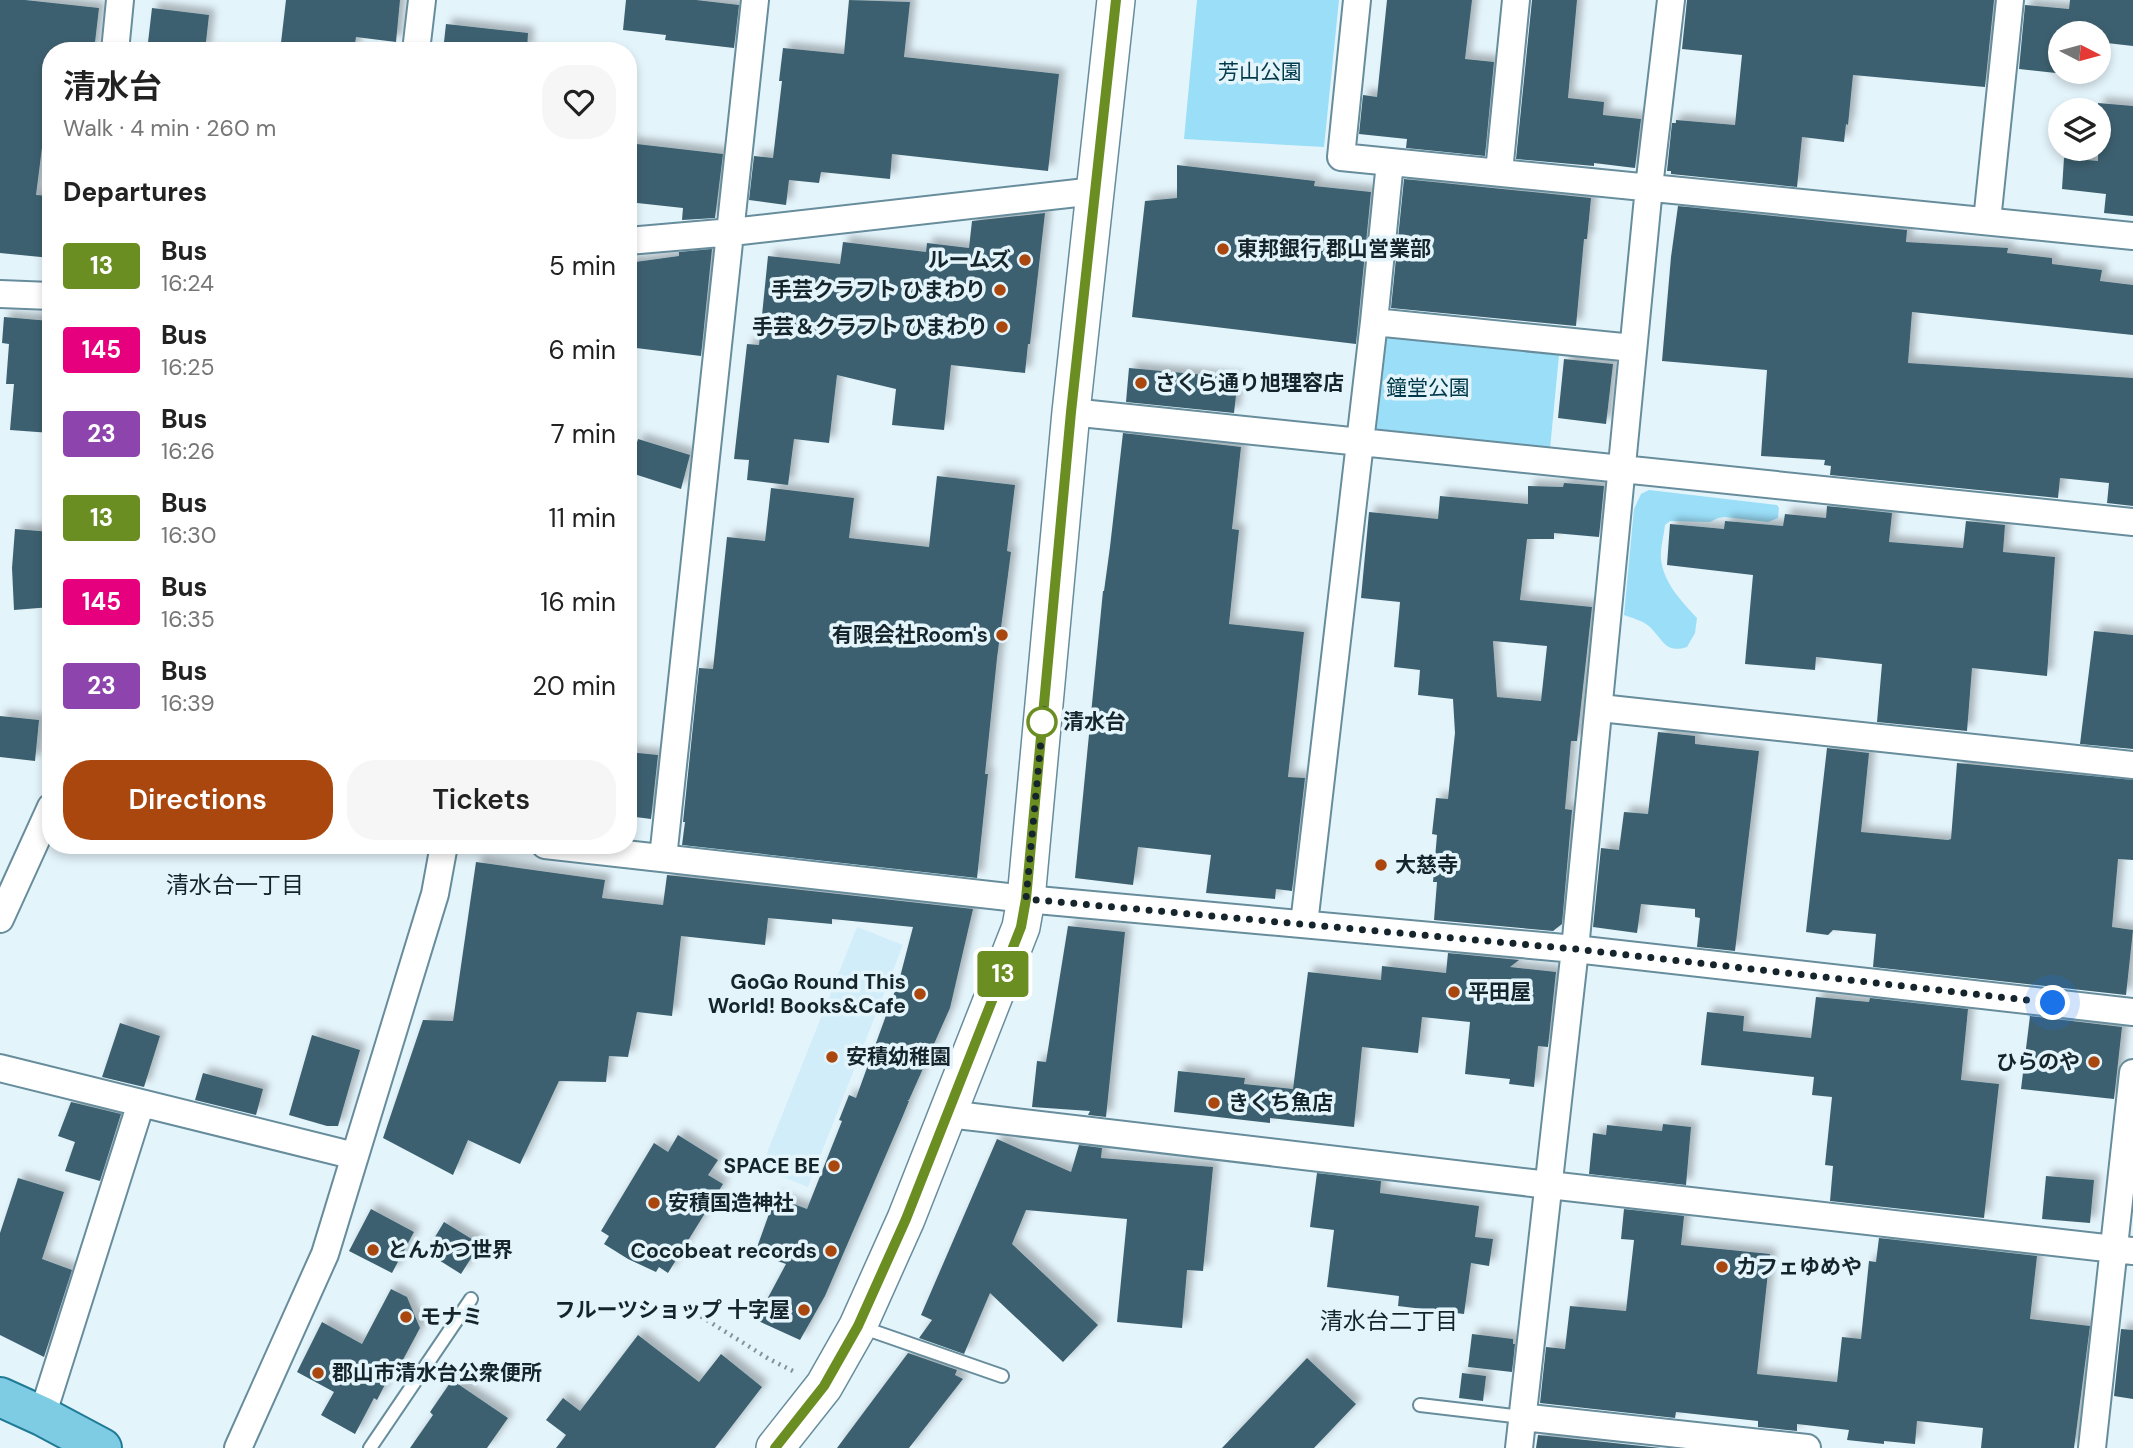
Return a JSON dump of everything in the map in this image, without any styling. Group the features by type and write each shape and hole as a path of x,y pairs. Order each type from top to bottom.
{"main road":[{"path":"775,1448 824,1386 858,1326 906,1219 1021,927 1026,899 1071,412 1116,0"},
{"path":"0,1397 102,1448"}],"street":[{"path":"116,42 120,0"},
{"path":"417,42 422,0"},
{"path":"663,858 755,0"},
{"path":"1357,0 1341,157 2133,236"},
{"path":"1499,172 1516,0"},
{"path":"1519,1448 1575,949 1649,187 1671,0"},
{"path":"1987,221 2010,0"},
{"path":"1304,924 1390,162"},
{"path":"637,240 1096,191"},
{"path":"0,294 42,296"},
{"path":"1374,322 1633,348"},
{"path":"1071,412 2133,522"},
{"path":"1600,708 2133,765"},
{"path":"0,919 42,827"},
{"path":"238,1448 325,1254 435,894 442,854"},
{"path":"627,854 1026,899 1575,949 2133,1012"},
{"path":"0,1068 355,1156"},
{"path":"2092,1448 2123,1250 2133,1073"},
{"path":"42,1416 141,1103"},
{"path":"948,1114 2123,1250"},
{"path":"1522,1417 1807,1448"}],"lane":[{"path":"370,1448 471,1299"},
{"path":"858,1326 1002,1376"},
{"path":"1420,1405 1522,1417"}],"path":[{"path":"689,1309 769,1359 824,1386"}],"shaded area":[{"name":"安積幼稚園","path":"857,927 903,945 808,1187 761,1168"}],"green space":[{"name":"芳山公園","path":"1197,0 1339,0 1324,147 1184,139"},
{"name":"鐘堂公園","path":"1392,335 1559,355 1550,449 1374,431 1382,343"},
{"path":"1649,490 1777,505 1779,508 1778,518 1768,522 1725,517 1710,522 1670,521 1665,525 1661,559 1665,576 1697,618 1695,633 1687,647 1680,649 1669,647 1647,625 1624,615 1634,509 1641,494"}],"building":[{"path":"0,0 99,8 95,42 42,42 42,147 36,195 42,195 42,257 0,253"},
{"path":"286,0 400,0 396,42 356,37 355,42 281,42"},
{"path":"626,0 696,0 739,5 734,48 665,40 666,35 623,30"},
{"path":"849,0 910,2 904,57 1059,74 1048,171 892,154 890,179 821,172 819,183 789,180 786,205 749,200 754,156 773,158 783,48 844,54"},
{"path":"1387,0 1472,0 1465,59 1494,62 1485,156 1406,148 1407,139 1359,134 1363,95 1377,97"},
{"path":"1532,0 1577,0 1568,98 1604,102 1603,115 1641,119 1635,168 1516,159"},
{"path":"1687,0 1994,0 1985,87 1853,75 1844,142 1802,137 1797,187 1671,174 1671,171 1667,171 1672,123 1676,123 1676,120 1735,125 1742,55 1682,49"},
{"path":"2070,0 2133,0 2133,46 2111,43 2111,21 2048,21 2048,72 2019,69 2025,5 2069,9"},
{"path":"152,8 209,15 206,42 148,42"},
{"path":"446,24 528,33 528,42 444,42"},
{"path":"2111,104 2133,106 2133,216 2104,213 2106,194 2062,189 2064,161 2111,161"},
{"path":"637,144 723,154 715,218 682,220 683,208 637,203"},
{"name":"東邦銀行 郡山営業部","path":"1177,165 1315,181 1314,186 1371,192 1356,344 1132,317 1145,201 1177,198"},
{"path":"1404,179 1591,198 1587,239 1584,239 1576,326 1391,308"},
{"path":"1678,206 1907,230 1906,242 2008,248 2007,253 2052,258 2052,264 2102,270 2100,281 2133,285 2133,335 1912,312 1908,363 2133,378 2133,506 2107,503 2109,483 2060,478 2058,498 1830,475 1831,466 1824,465 1825,460 1761,456 1767,370 1662,361"},
{"path":"1045,213 1025,373 951,365 944,430 892,425 896,389 837,375 829,443 794,439 788,485 747,480 749,460 734,459 747,344 759,345 768,256 840,264 843,242 926,252 927,243 969,248 972,221"},
{"path":"712,249 701,356 637,348 637,262 679,256 679,252"},
{"path":"4,317 42,320 42,432 10,430 14,384 6,384 9,344 2,343"},
{"path":"1564,359 1613,364 1606,424 1558,418"},
{"path":"1129,368 1238,378 1234,413 1126,402"},
{"path":"1123,433 1241,447 1232,529 1239,530 1229,624 1304,632 1288,777 1305,778 1292,891 1276,889 1275,899 1206,893 1211,855 1138,847 1133,885 1075,878 1103,591"},
{"path":"638,439 690,455 681,489 637,475"},
{"path":"937,476 1015,485 1007,551 1011,552 997,658 977,878 682,845 699,668 713,669 727,537 765,541 771,488 854,498 849,538 929,547"},
{"path":"1564,483 1604,486 1599,537 1554,533 1554,539 1527,539 1520,600 1592,607 1577,741 1571,741 1565,809 1572,810 1562,924 1553,931 1434,920 1437,882 1433,882 1437,835 1432,834 1436,798 1448,799 1455,733 1453,699 1418,695 1420,670 1394,667 1400,602 1361,598 1369,512 1438,519 1440,496 1528,504 1528,486 1563,487","holes":["1493,641 1547,646 1541,701 1497,697"]},
{"path":"1827,506 1892,513 1889,542 1963,548 1966,521 2005,525 2003,552 2055,557 2047,676 1972,668 1967,731 1877,722 1882,664 1816,657 1815,670 1745,664 1753,575 1667,565 1670,524 1724,529 1725,521 1783,526 1785,514 1826,518"},
{"path":"15,529 42,531 42,608 14,610 12,568"},
{"path":"2094,631 2133,635 2133,749 2080,744"},
{"path":"0,716 39,720 35,761 0,757"},
{"path":"1658,732 1695,736 1695,744 1759,751 1735,951 1697,947 1700,918 1695,917 1695,909 1641,904 1637,933 1593,927 1601,848 1619,850 1624,812 1648,814"},
{"path":"1827,748 1869,753 1861,832 1951,839 1957,763 2133,780 2133,860 2118,859 2112,927 2133,930 2126,995 1873,967 1876,934 1833,930 1828,935 1806,932"},
{"path":"637,753 658,755 651,819 637,817"},
{"path":"476,862 605,880 602,898 663,905 667,875 973,909 950,1008 907,1100 909,1101 902,1118 825,1296 800,1340 756,1320 786,1264 755,1253 775,1197 807,1209 842,1121 839,1120 849,1095 856,1098 900,977 913,927 832,919 832,924 768,918 765,945 681,936 672,1016 637,1012 628,1057 609,1056 606,1082 559,1081 520,1164 468,1140 453,1175 383,1138 423,1020 453,1021"},
{"path":"1068,926 1125,932 1106,1117 1088,1115 1090,1111 1032,1107 1037,1061 1046,1062"},
{"path":"1448,953 1519,960 1510,967 1556,972 1548,1047 1538,1046 1534,1087 1509,1084 1510,1079 1465,1074 1470,1022 1422,1017 1418,1053 1362,1047 1354,1127 1270,1118 1270,1123 1174,1112 1178,1071 1245,1078 1244,1084 1293,1089 1308,972 1381,980 1382,966 1446,973"},
{"path":"1816,997 1869,1002 1870,998 1968,1009 1961,1080 1999,1084 1984,1218 1830,1201 1833,1166 1825,1165 1832,1097 1812,1095 1814,1077 1701,1065 1707,1012 1744,1016 1743,1031 1811,1038"},
{"path":"2030,1016 2122,1027 2114,1099 2021,1089"},
{"path":"120,1023 160,1036 144,1087 102,1077"},
{"path":"312,1035 360,1050 338,1126 327,1126 289,1115"},
{"path":"203,1073 263,1089 256,1115 195,1100"},
{"path":"71,1102 121,1114 100,1181 65,1171 75,1142 58,1136"},
{"path":"1663,1124 1691,1127 1686,1185 1589,1174 1593,1133 1606,1135 1607,1125 1662,1131"},
{"name":"安積国造神社","path":"678,1135 718,1160 708,1175 723,1184 668,1273 659,1267 656,1272 604,1244 609,1236 601,1231 654,1143 668,1152"},
{"path":"997,1139 1071,1172 1079,1145 1102,1148 1101,1158 1213,1167 1203,1271 1187,1270 1182,1328 1117,1322 1127,1219 1026,1210 1012,1244 1098,1325 1063,1362 990,1293 964,1354 919,1338 932,1320 921,1315"},
{"path":"1317,1173 1381,1181 1380,1193 1479,1206 1475,1237 1493,1239 1489,1266 1471,1263 1464,1314 1398,1306 1399,1296 1327,1287 1334,1230 1310,1227"},
{"path":"2046,1176 2094,1180 2090,1223 2042,1219"},
{"path":"18,1178 64,1192 42,1259 72,1270 44,1357 0,1335 0,1233"},
{"path":"371,1209 414,1232 392,1273 349,1251"},
{"path":"1624,1209 1684,1216 1681,1245 1770,1254 1757,1374 1837,1382 1842,1337 1861,1339 1869,1261 1876,1262 1879,1238 2037,1256 2030,1319 2090,1326 2074,1448 1981,1448 1983,1428 1917,1421 1915,1444 1884,1441 1884,1444 1847,1440 1849,1430 1797,1424 1797,1431 1758,1427 1758,1421 1676,1412 1675,1418 1540,1403 1546,1347 1565,1349 1570,1306 1626,1311 1634,1240 1621,1239"},
{"path":"444,1222 480,1244 461,1274 426,1252"},
{"path":"391,1289 407,1297 420,1328 398,1369 394,1367 355,1434 321,1415 334,1392 297,1372 322,1322 362,1344"},
{"path":"2121,1329 2133,1330 2133,1399 2114,1396"},
{"path":"1472,1334 1513,1339 1515,1344 1512,1372 1468,1367"},
{"path":"638,1335 699,1382 721,1354 762,1387 715,1448 556,1448 566,1435 546,1420 563,1398 580,1411"},
{"path":"908,1353 957,1370 955,1375 963,1379 909,1448 837,1448"},
{"path":"1307,1358 1356,1404 1314,1448 1222,1448"},
{"path":"1462,1373 1486,1376 1483,1401 1459,1398"},
{"path":"452,1380 508,1418 487,1448 410,1448 433,1415 430,1412"},
{"path":"1538,1435 1661,1448 1536,1448"}],"bus line":[{"name":"13","path":"775,1448 824,1386 858,1326 906,1219 1021,927 1026,899 1071,412 1116,0"}],"place":[{"name":"東邦銀行 郡山営業部","path":"1223,249"},
{"name":"ルームズ","path":"1025,260"},
{"name":"手芸クラフト ひまわり","path":"1000,290"},
{"name":"手芸＆クラフト ひまわり","path":"1002,327"},
{"name":"さくら通り旭理容店","path":"1141,383"},
{"name":"有限会社Room's","path":"1002,635"},
{"name":"清水台","path":"1042,722"},
{"name":"大慈寺","path":"1381,865"},
{"name":"平田屋","path":"1454,992"},
{"name":"GoGo Round This World! Books&Cafe","path":"920,994"},
{"name":"安積幼稚園","path":"832,1057"},
{"name":"ひらのや","path":"2094,1062"},
{"name":"きくち魚店","path":"1214,1103"},
{"name":"SPACE BE","path":"834,1166"},
{"name":"安積国造神社","path":"654,1203"},
{"name":"とんかつ世界","path":"373,1250"},
{"name":"Cocobeat records","path":"831,1251"},
{"name":"カフェゆめや","path":"1722,1267"},
{"name":"フルーツショップ 十字屋","path":"804,1310"},
{"name":"モナミ","path":"406,1317"},
{"name":"郡山市清水台公衆便所","path":"318,1373"}],"district":[{"name":"清水台一丁目","path":"235,885"},
{"name":"清水台二丁目","path":"1389,1321"}],"route":[{"path":"1042,722 1044,709 1026,899 1575,949 2053,1003"}]}
